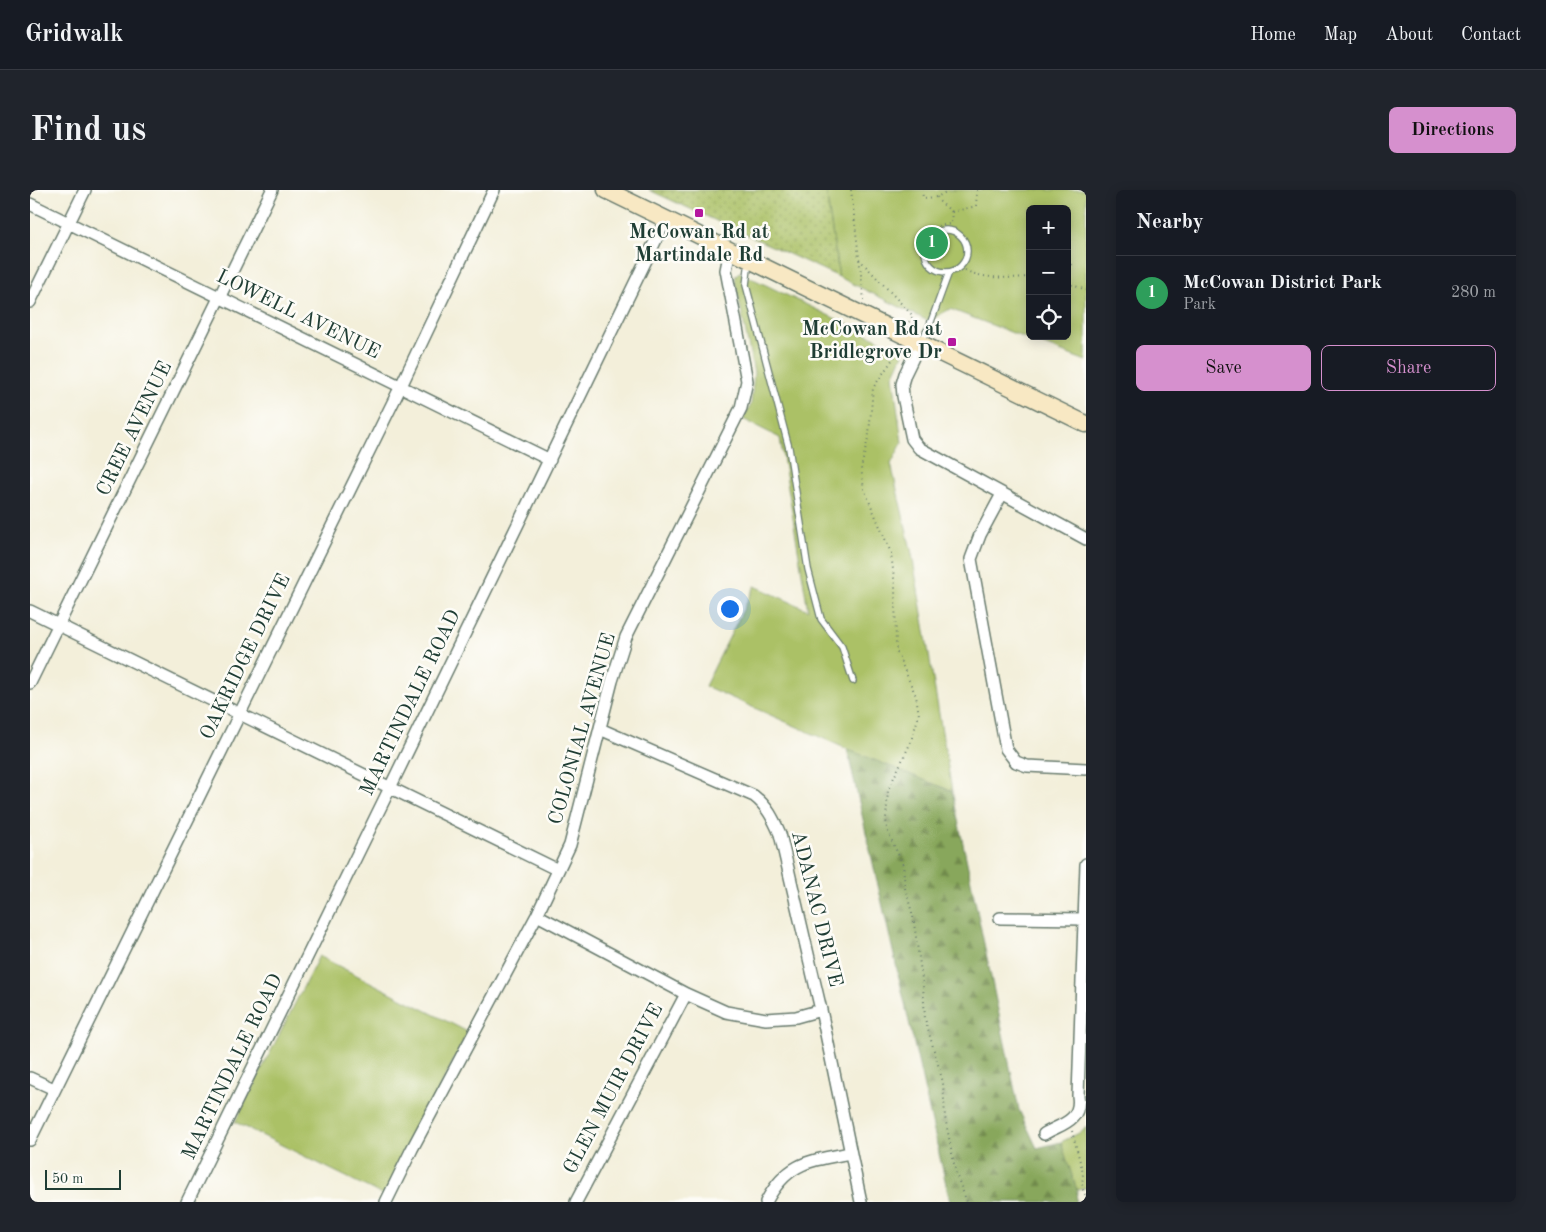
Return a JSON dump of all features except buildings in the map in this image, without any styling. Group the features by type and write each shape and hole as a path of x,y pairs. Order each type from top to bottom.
{"street":[{"path":"30,302 85,190"},
{"name":"CREE AVENUE","path":"30,683 272,190"},
{"name":"OAKRIDGE DRIVE","path":"30,1140 401,386 494,190"},
{"path":"606,190 1086,424"},
{"name":"LOWELL AVENUE","path":"30,204 550,460"},
{"name":"MARTINDALE ROAD","path":"187,1202 391,787 666,219"},
{"name":"COLONIAL AVENUE","path":"386,1202 412,1149 537,915 570,845 612,681 626,637 741,408 746,394 747,381 726,270 730,250"},
{"path":"920,343 902,384 902,396 912,439 919,448 1086,539"},
{"path":"1002,494 980,534 971,559 1006,749 1016,762 1027,766 1086,769"},
{"path":"30,611 558,870"},
{"name":"ADANAC DRIVE","path":"600,729 741,789 754,796 769,810 780,834 821,1010 861,1202"},
{"path":"1044,1134 1071,1121 1079,1104 1086,864"},
{"path":"537,915 686,994 726,1012 766,1019 796,1017 821,1010"},
{"path":"1000,918 1084,918"},
{"name":"GLEN MUIR DRIVE","path":"576,1202 686,994"},
{"path":"30,1078 54,1090"},
{"path":"766,1202 782,1177 794,1169 808,1162 850,1153"}],"lane":[{"path":"949,230 962,236 968,248 965,261 961,267 949,272 942,272 935,269 926,258 926,244 935,233 949,230"},
{"path":"749,259 746,284 788,448 808,569 821,619 842,647 853,682"},
{"path":"920,343 929,327 949,272"}],"path":[{"path":"851,190 864,300"},
{"path":"922,190 923,198 937,197 949,190"},
{"path":"937,197 952,212 971,209 976,206 977,190"},
{"path":"921,243 925,235 934,226 951,224 952,212"},
{"path":"859,260 913,316 908,324"},
{"path":"961,267 980,274 1006,278 1026,277"},
{"path":"1071,285 1086,290"},
{"path":"898,345 897,353 874,388 869,434 861,468 864,489 891,553 896,651 916,696 919,715 910,744 888,790 886,818 887,830 902,865 905,888 913,916 923,986 925,1019 944,1082 947,1132 956,1174 966,1202"},
{"path":"1071,1121 1083,1173 1082,1188 1086,1196"}],"green space":[{"path":"649,190 826,190 839,277"},
{"path":"826,190 1086,190 1086,361 1031,340 1071,340 1071,205 1026,205 1026,338 950,309 928,321 839,277"},
{"path":"739,272 904,352 893,376 902,443 891,464 912,554 952,791 847,749 705,686 755,586 808,610 780,438 743,419 751,405 754,373 735,280"},
{"path":"847,749 952,791 1019,1110 1037,1148 1061,1142 1077,1190 1076,1202 950,1202"},
{"path":"319,956 468,1032 385,1196 235,1122"},
{"path":"1086,1127 1086,1188 1077,1190 1061,1142 1083,1131"}],"place":[{"name":"McCowan Rd at Martindale Rd","path":"699,213"},
{"name":"McCowan District Park","path":"932,243"},
{"name":"McCowan Rd at Bridlegrove Dr","path":"952,342"}]}
